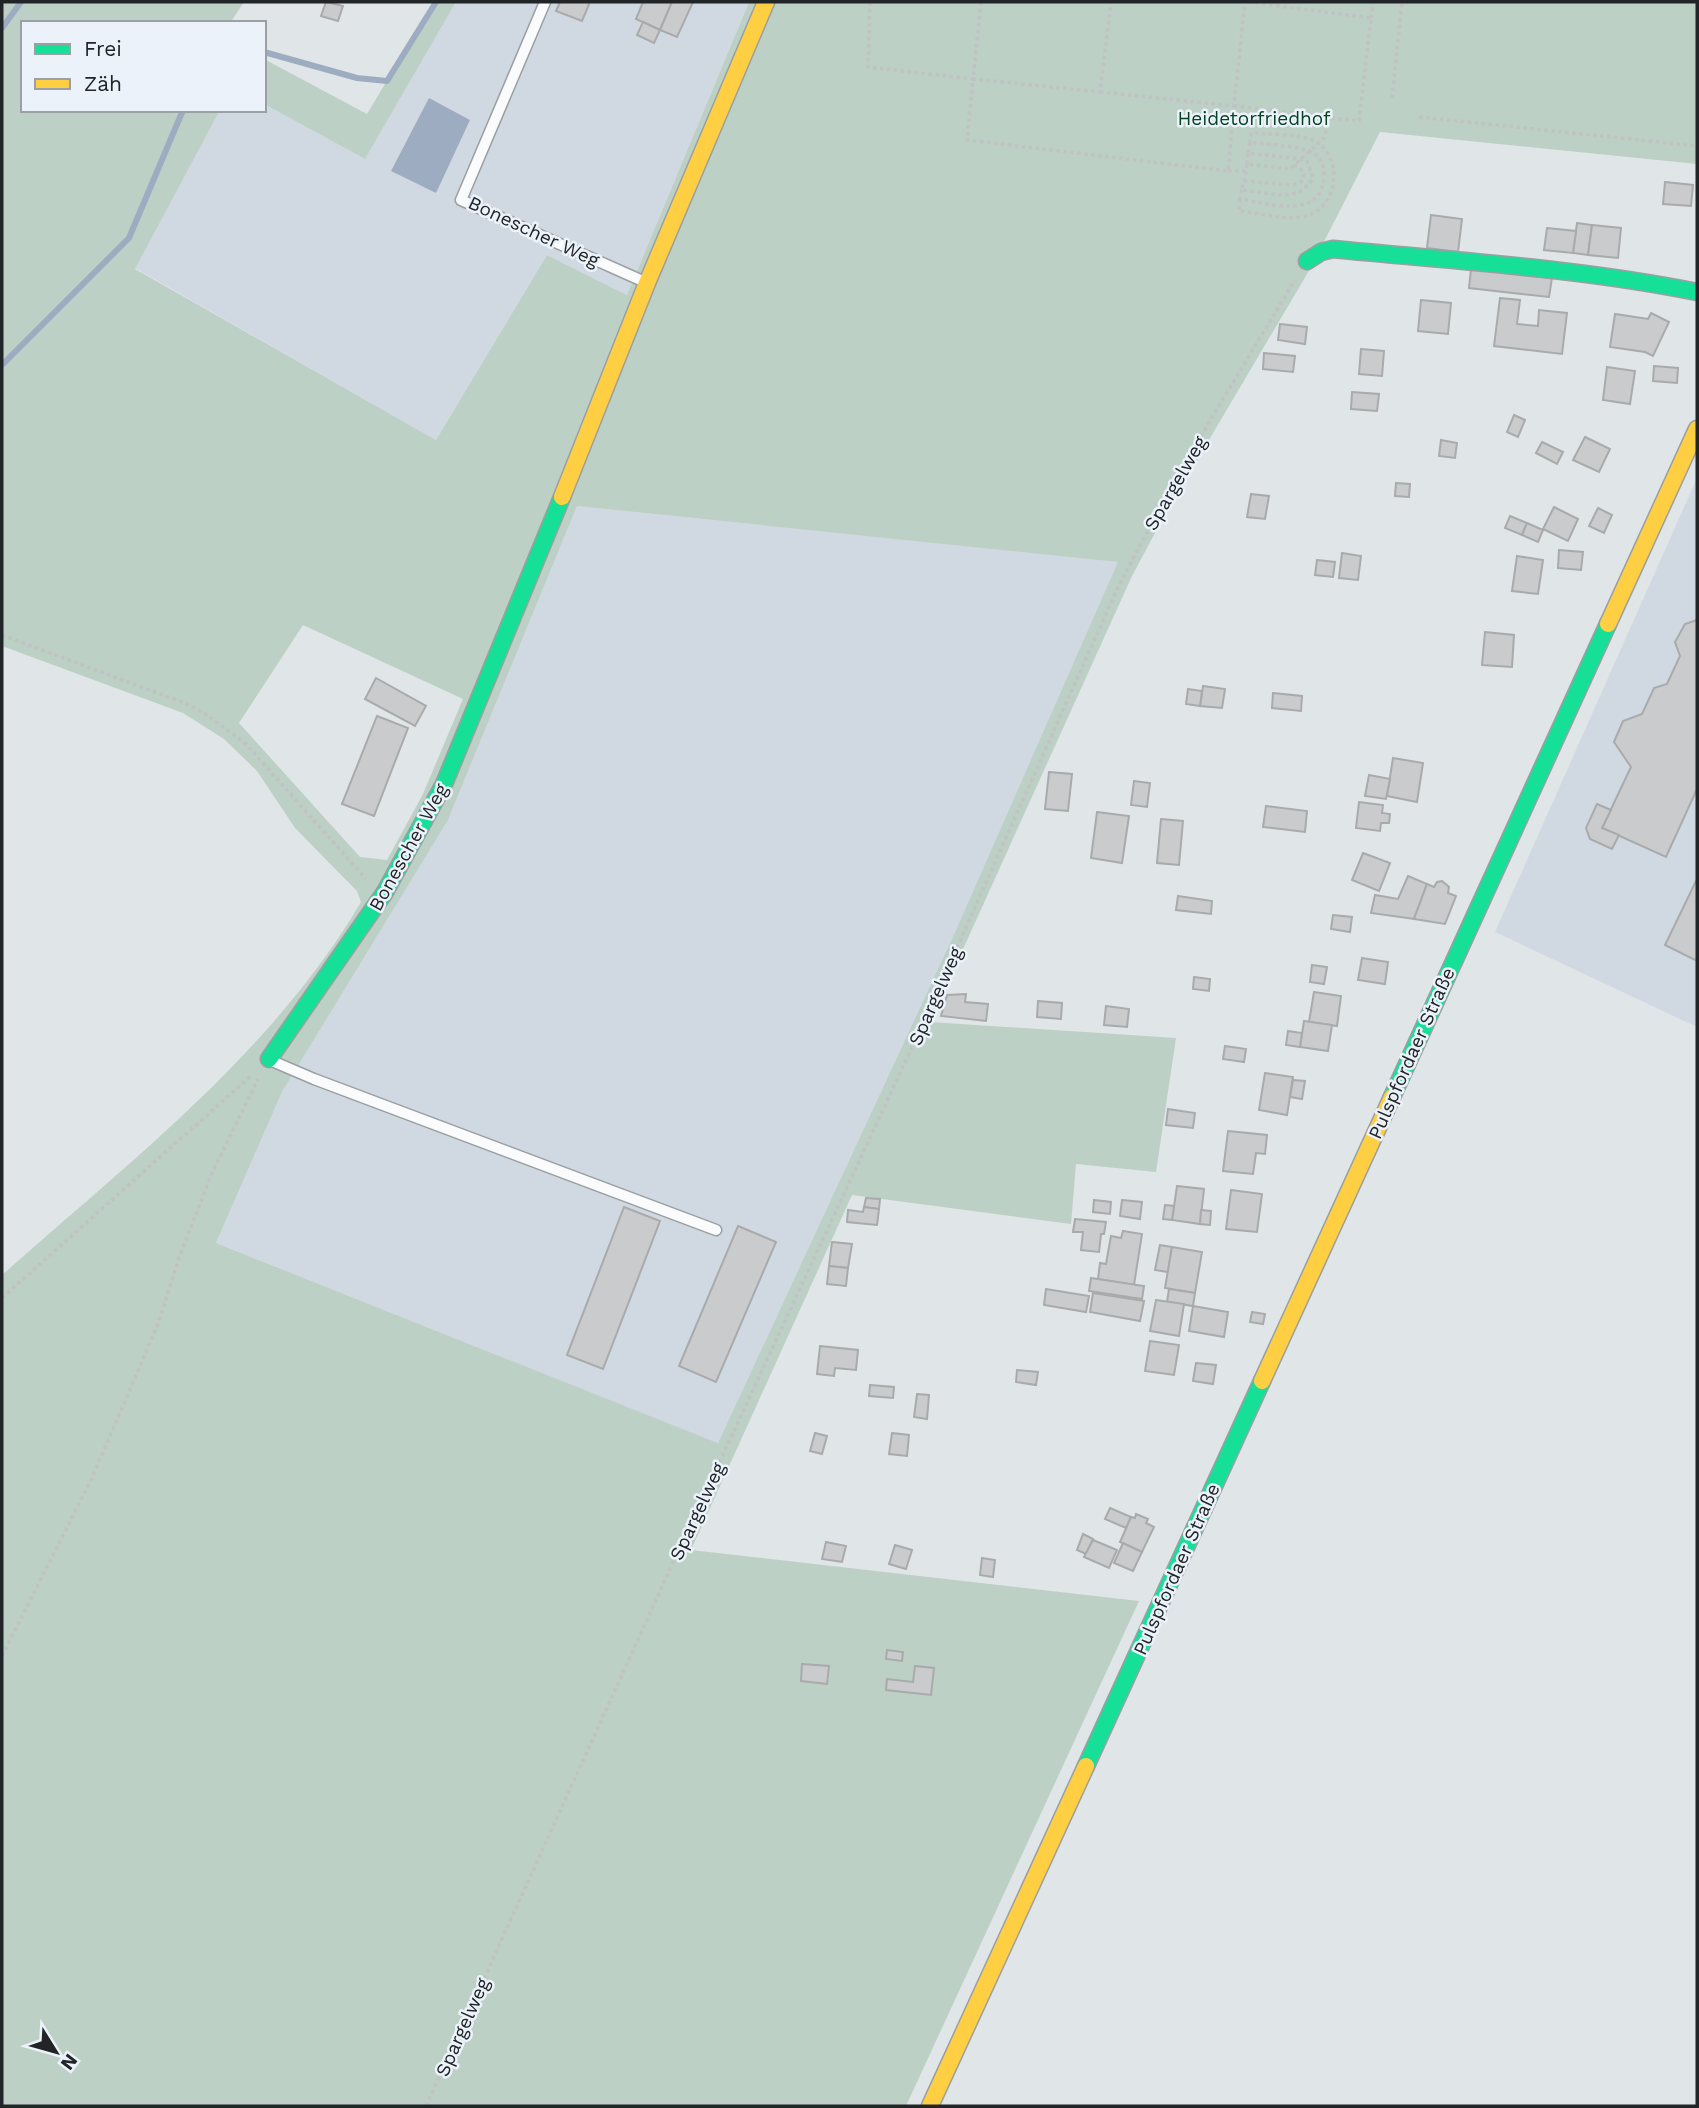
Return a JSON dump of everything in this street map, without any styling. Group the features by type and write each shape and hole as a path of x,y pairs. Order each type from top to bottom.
{"main road":[{"name":"Bonescher Weg","path":"269,1059 385,892 428,817 444,783 647,283 766,2"},
{"path":"1307,261 1321,252 1333,249 1598,276 1697,292"},
{"name":"Pulspfordaer Straße","path":"930,2106 1697,429"}],"lane":[{"name":"Bonescher Weg","path":"545,2 461,200 647,283"},
{"path":"269,1059 314,1079 716,1230"}],"path":[{"path":"870,2 869,67 1359,121 1373,2"},
{"path":"981,2 967,140 1246,171"},
{"path":"1100,92 1111,2"},
{"path":"1228,171 1247,2 1371,18"},
{"path":"1392,98 1402,2"},
{"path":"1247,164 1290,169 1324,138 1330,117"},
{"path":"1419,117 1697,146"},
{"path":"1251,132 1311,139 1318,143 1326,151 1334,173 1334,183 1322,207 1311,215 1300,217 1239,211 1250,142 1251,132"},
{"path":"1240,200 1283,206 1309,204 1323,184 1324,174 1319,157 1309,151 1250,142"},
{"path":"1242,190 1296,195 1309,185 1313,178 1307,161 1248,153"},
{"path":"1244,181 1293,185 1302,181 1304,174 1294,165"},
{"name":"Spargelweg","path":"426,2106 675,1557 926,1016 1118,587 1179,472 1307,261"},
{"path":"2,635 176,700 207,715 246,744 317,822 350,864 385,892"},
{"path":"2,1298 269,1059"},
{"path":"2,1656 92,1478 158,1324 180,1255 212,1173 269,1059"}],"shaded area":[{"path":"456,2 749,2 627,295 547,255 436,440 135,268 219,112 266,112 266,105 365,159"},
{"path":"1697,478 1697,1027 1495,932"},
{"path":"577,506 1119,562 956,930 718,1443 216,1243 282,1092 448,820"}],"green space":[{"name":"Heidetorfriedhof","path":"2,2 244,2 231,21 21,21 21,112 219,112 135,269 436,440 547,255 627,295 749,2 1697,2 1697,164 1380,132 1310,269 1164,516 1132,576 930,1022 1176,1038 1156,1172 1076,1164 1071,1224 852,1195 691,1550 1139,1601 906,2106 2,2106 2,1275 149,1146 242,1056 286,1008 326,956 361,902 357,891 295,828 257,771 224,739 183,713 2,646","holes":["577,506 1118,562 956,930 718,1443 216,1243 282,1092 448,820","303,625 463,699 423,794 387,860 360,857 239,723"]},
{"path":"434,2 456,2 365,159 266,105 266,60 367,114"}],"water":[{"path":"429,98 470,120 436,193 391,171"}],"building":[{"path":"326,2 343,6 338,21 321,16"},
{"path":"560,2 590,2 582,21 556,11"},
{"path":"643,2 672,2 660,30 636,19"},
{"path":"672,2 693,2 677,37 660,30"},
{"path":"643,22 660,30 654,43 637,35"},
{"path":"1665,182 1693,185 1691,206 1663,204"},
{"path":"1431,215 1462,219 1458,252 1427,248"},
{"path":"1577,223 1592,225 1588,255 1573,253"},
{"path":"1592,225 1621,228 1618,258 1588,255"},
{"path":"1547,228 1576,231 1573,253 1544,250"},
{"path":"1471,269 1552,278 1549,297 1469,288"},
{"path":"1500,298 1520,300 1517,324 1538,326 1539,310 1567,313 1562,354 1494,346"},
{"path":"1421,300 1451,303 1448,334 1418,331"},
{"path":"1651,313 1669,322 1653,356 1645,352 1610,347 1615,314 1648,319"},
{"path":"1280,324 1307,327 1305,344 1278,340"},
{"path":"1361,349 1384,351 1382,376 1359,374"},
{"path":"1264,353 1295,356 1293,372 1263,369"},
{"path":"1654,366 1678,368 1677,383 1653,381"},
{"path":"1607,367 1635,371 1630,404 1603,400"},
{"path":"1352,392 1379,394 1377,411 1351,409"},
{"path":"1514,415 1525,420 1518,437 1507,432"},
{"path":"1585,437 1610,449 1599,472 1573,460"},
{"path":"1441,440 1457,443 1455,458 1439,456"},
{"path":"1542,442 1563,452 1557,464 1536,453"},
{"path":"1396,483 1410,484 1409,497 1395,496"},
{"path":"1251,494 1269,496 1265,519 1247,517"},
{"path":"1554,507 1578,519 1568,541 1543,529"},
{"path":"1598,508 1612,515 1604,533 1589,526"},
{"path":"1510,516 1527,523 1522,535 1505,528"},
{"path":"1527,523 1543,530 1538,542 1522,535"},
{"path":"1559,550 1583,552 1581,570 1558,568"},
{"path":"1342,553 1361,556 1358,580 1339,578"},
{"path":"1517,556 1543,560 1538,594 1512,591"},
{"path":"1317,560 1335,562 1333,577 1315,575"},
{"path":"1697,620 1697,789 1666,857 1602,828 1631,767 1614,742 1623,721 1642,714 1654,688 1667,684 1680,656 1675,642 1685,624"},
{"path":"1485,632 1514,635 1512,667 1482,665"},
{"path":"376,678 426,706 415,726 365,699"},
{"path":"1203,686 1225,689 1222,708 1200,706"},
{"path":"1188,689 1202,691 1200,706 1186,704"},
{"path":"1273,693 1302,696 1301,711 1272,708"},
{"path":"377,716 408,728 374,816 342,804"},
{"path":"1393,758 1423,763 1417,802 1387,796"},
{"path":"1049,772 1072,774 1068,811 1045,809"},
{"path":"1369,775 1390,779 1386,799 1365,796"},
{"path":"1134,781 1150,783 1147,807 1131,805"},
{"path":"1359,802 1383,805 1382,813 1390,814 1389,823 1381,823 1380,831 1356,828"},
{"path":"1597,804 1611,810 1602,828 1619,835 1612,849 1590,839 1586,828"},
{"path":"1266,806 1307,811 1305,832 1263,827"},
{"path":"1097,812 1129,816 1122,863 1091,858"},
{"path":"1161,819 1183,821 1179,865 1157,863"},
{"path":"1363,853 1390,863 1379,891 1352,880"},
{"path":"1408,876 1427,884 1414,919 1371,913 1375,895 1398,899"},
{"path":"1442,881 1449,887 1448,893 1456,896 1445,924 1414,919 1427,884 1434,887 1437,882"},
{"path":"1697,882 1697,961 1665,945"},
{"path":"1178,896 1212,901 1211,914 1176,910"},
{"path":"1333,915 1352,917 1350,932 1331,929"},
{"path":"1362,958 1388,962 1385,984 1358,980"},
{"path":"1312,965 1327,967 1324,984 1310,982"},
{"path":"1194,977 1210,979 1209,991 1193,989"},
{"path":"1314,992 1341,996 1337,1026 1309,1022"},
{"path":"966,994 965,1002 988,1004 986,1021 941,1016 947,995"},
{"path":"1038,1001 1062,1003 1061,1019 1037,1017"},
{"path":"1106,1006 1129,1009 1127,1027 1104,1025"},
{"path":"1304,1021 1332,1025 1328,1051 1300,1047"},
{"path":"1288,1031 1302,1033 1300,1047 1286,1045"},
{"path":"1225,1046 1246,1049 1244,1062 1223,1059"},
{"path":"1265,1073 1293,1077 1287,1115 1259,1110"},
{"path":"1293,1080 1305,1081 1302,1099 1290,1097"},
{"path":"1168,1109 1195,1113 1193,1128 1166,1125"},
{"path":"1228,1131 1267,1135 1265,1154 1256,1153 1253,1174 1223,1171"},
{"path":"1177,1186 1204,1189 1200,1224 1172,1220"},
{"path":"1231,1190 1262,1194 1257,1232 1226,1229"},
{"path":"866,1198 880,1199 879,1209 864,1207"},
{"path":"1094,1200 1111,1202 1110,1214 1093,1212"},
{"path":"1122,1200 1142,1202 1140,1219 1120,1216"},
{"path":"1165,1205 1174,1206 1172,1220 1163,1219"},
{"path":"624,1207 660,1221 603,1369 567,1355"},
{"path":"864,1207 879,1209 877,1225 847,1222 848,1210 863,1212"},
{"path":"1201,1210 1211,1211 1210,1225 1200,1224"},
{"path":"1075,1219 1106,1222 1104,1234 1101,1234 1099,1252 1081,1250 1083,1232 1073,1232"},
{"path":"738,1226 776,1242 716,1382 679,1366"},
{"path":"1123,1231 1142,1234 1134,1285 1098,1279 1100,1263 1106,1264 1111,1236 1121,1238"},
{"path":"832,1242 852,1244 848,1268 829,1266"},
{"path":"1160,1245 1172,1247 1168,1272 1155,1270"},
{"path":"1172,1247 1202,1252 1195,1293 1165,1288"},
{"path":"829,1266 848,1268 846,1286 827,1284"},
{"path":"1091,1278 1144,1286 1142,1299 1089,1291"},
{"path":"1046,1289 1089,1296 1086,1312 1044,1305"},
{"path":"1169,1289 1195,1293 1193,1306 1167,1302"},
{"path":"1093,1293 1144,1301 1140,1321 1090,1312"},
{"path":"1156,1300 1184,1304 1179,1336 1150,1331"},
{"path":"1193,1306 1228,1312 1224,1337 1189,1331"},
{"path":"1252,1312 1265,1314 1263,1324 1250,1322"},
{"path":"1150,1341 1179,1345 1174,1375 1145,1371"},
{"path":"820,1346 858,1350 856,1370 835,1368 834,1376 817,1374"},
{"path":"1196,1363 1216,1365 1213,1384 1193,1381"},
{"path":"1017,1370 1038,1372 1036,1385 1016,1382"},
{"path":"870,1385 894,1387 893,1398 869,1396"},
{"path":"917,1394 929,1395 927,1419 914,1417"},
{"path":"815,1433 827,1436 822,1454 810,1451"},
{"path":"892,1433 909,1435 907,1456 889,1454"},
{"path":"1110,1508 1131,1517 1126,1528 1105,1519"},
{"path":"1136,1514 1148,1519 1146,1523 1154,1527 1142,1552 1120,1542 1131,1517 1135,1518"},
{"path":"1083,1534 1093,1539 1086,1554 1077,1550"},
{"path":"1093,1540 1117,1550 1109,1568 1084,1557"},
{"path":"826,1542 846,1546 842,1562 822,1559"},
{"path":"1123,1543 1142,1552 1133,1571 1114,1563"},
{"path":"895,1545 912,1550 906,1569 889,1564"},
{"path":"982,1558 995,1560 993,1577 980,1575"},
{"path":"887,1650 903,1652 902,1661 886,1659"},
{"path":"802,1664 829,1666 827,1684 801,1681"},
{"path":"915,1666 934,1668 931,1695 886,1690 887,1679 913,1682"}],"waterway":[{"path":"2,28 21,2"},
{"path":"266,53 357,78 387,81 436,2"},
{"path":"2,365 129,238 182,112"}],"traffic: fast":[{"path":"1307,261 1321,252 1333,249 1561,271 1697,292"},
{"path":"269,1059 385,892 444,784 562,497"},
{"path":"1392,1097 1608,624"},
{"path":"1086,1766 1262,1381"}],"traffic: slow":[{"path":"562,497 647,283 766,2"},
{"path":"1608,624 1697,429"},
{"path":"1262,1381 1392,1097"},
{"path":"930,2106 1086,1766"}]}
